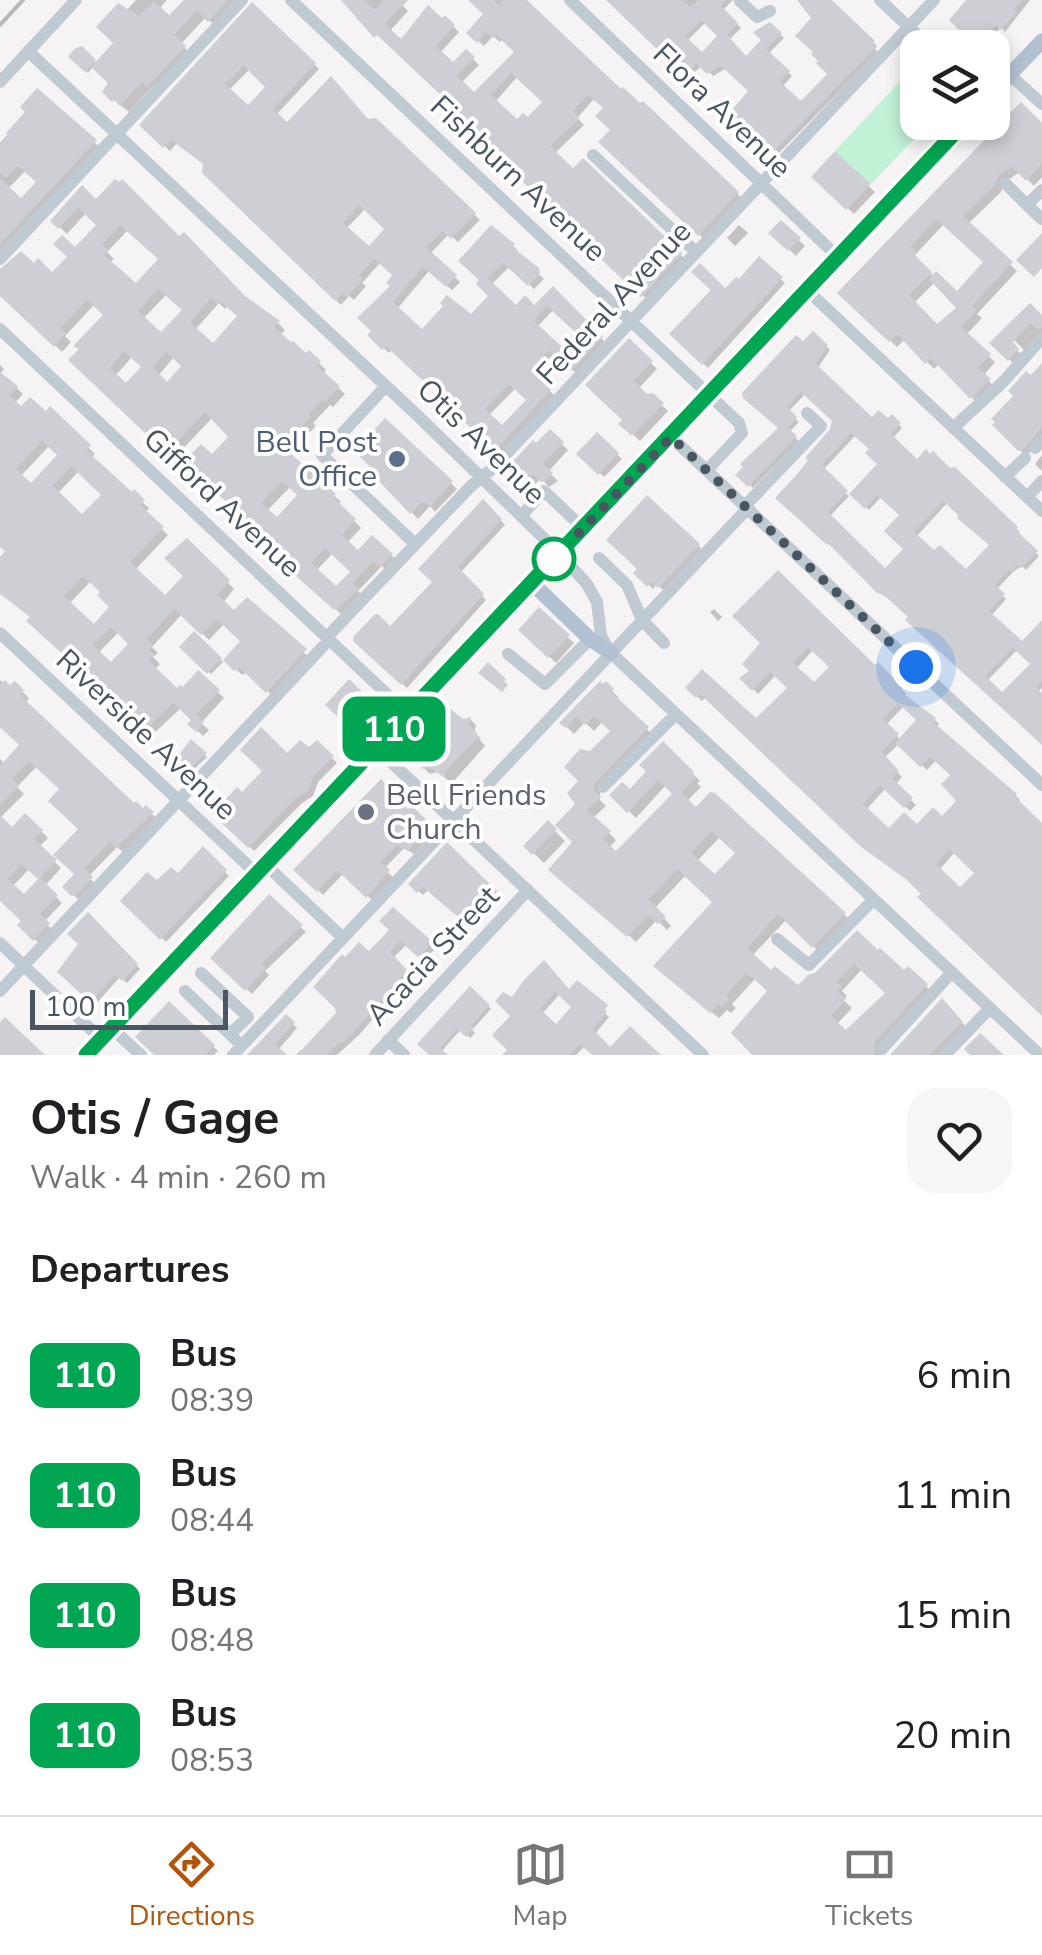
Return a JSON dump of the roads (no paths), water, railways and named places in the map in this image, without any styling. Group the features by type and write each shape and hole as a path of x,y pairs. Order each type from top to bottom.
{"main road":[{"path":"1010,75 1042,41"},
{"path":"86,1055 948,140"},
{"path":"532,584 590,639 611,653"}],"street":[{"path":"0,82 76,0"},
{"path":"0,259 242,0"},
{"name":"Fishburn Avenue","path":"291,0 740,422 742,433 707,470"},
{"path":"880,0 912,30"},
{"name":"Federal Avenue","path":"0,991 415,544 483,478 934,0"},
{"name":"Flora Avenue","path":"572,1 839,258"},
{"path":"740,1 757,17 770,11"},
{"name":"Otis Avenue","path":"28,51 560,554 587,584 597,602 601,636 611,653"},
{"path":"1010,75 1042,104"},
{"path":"593,155 696,252"},
{"path":"1005,184 1042,218"},
{"path":"1028,205 1042,190"},
{"path":"808,291 1042,511"},
{"name":"Gifford Avenue","path":"0,329 408,714"},
{"path":"954,428 1042,338"},
{"path":"386,386 322,454 415,544"},
{"path":"184,991 230,1034 237,1050 820,426 808,413"},
{"path":"671,437 1042,785"},
{"path":"1006,477 1034,449"},
{"path":"1026,497 1042,481"},
{"path":"521,516 544,491 584,529"},
{"path":"600,558 627,585 642,620 664,643"},
{"name":"Riverside Avenue","path":"0,632 178,800 343,938"},
{"path":"508,654 545,684 590,639"},
{"path":"611,653 990,1008 1031,1052"},
{"path":"603,786 676,714"},
{"path":"376,748 703,1055"},
{"name":"Acacia Street","path":"374,1055 528,890"},
{"path":"777,939 809,965 874,898"},
{"path":"0,943 106,1033 141,1055"},
{"path":"882,1049 952,972"},
{"path":"201,973 248,1017 230,1034"},
{"path":"945,1055 990,1008"},
{"path":"388,1040 404,1055"}],"railway":[{"path":"0,25 23,0"}],"place":[{"name":"Bell Post Office","path":"397,459"},
{"name":"Bell Friends Church","path":"366,812"}]}
